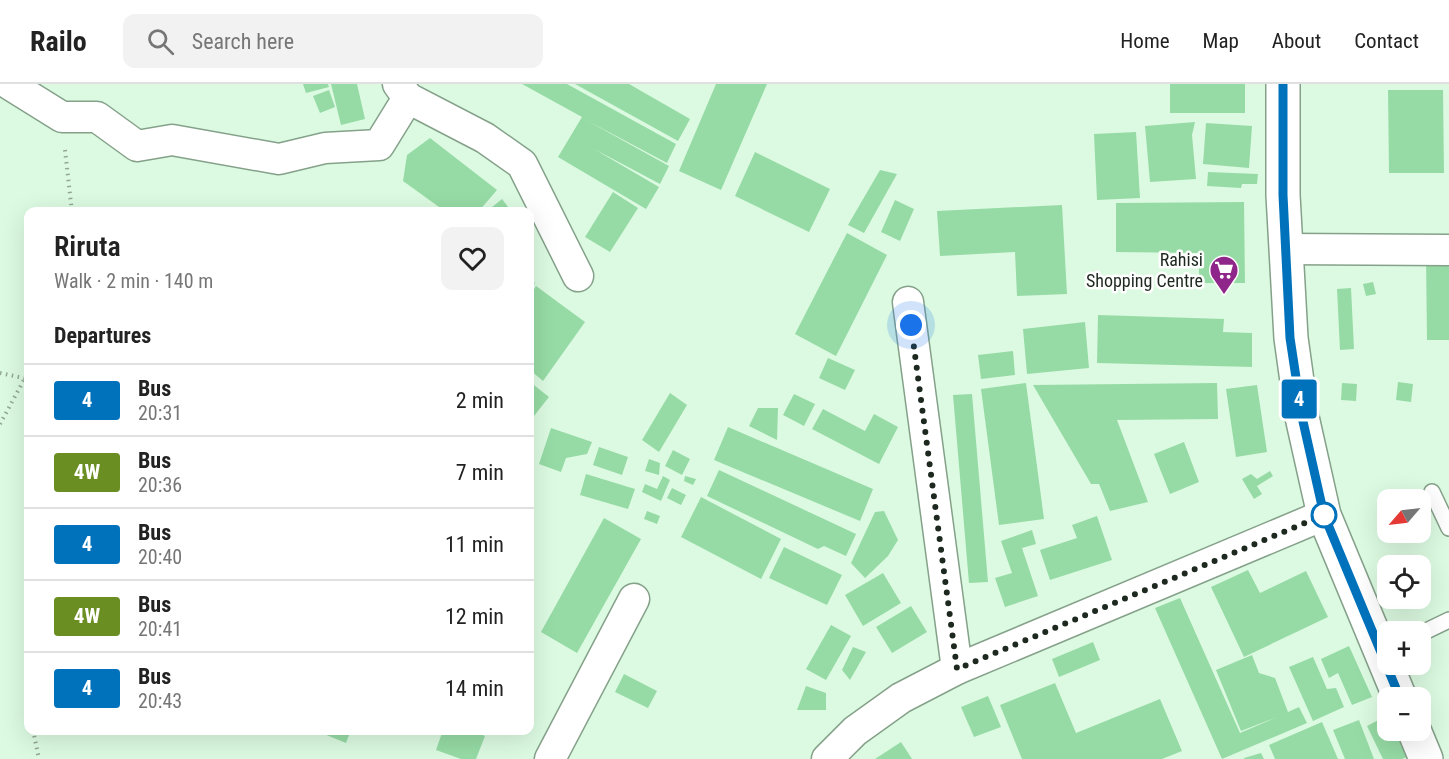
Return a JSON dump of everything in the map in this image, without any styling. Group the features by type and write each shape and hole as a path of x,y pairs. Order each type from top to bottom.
{"main road":[{"path":"1283,84 1283,195 1290,338 1302,417 1324,515 1377,633"},
{"path":"1419,741 1426,759"}],"street":[{"path":"9,84 62,117 97,117 137,146 172,140 279,159 325,148 379,146 403,91 485,138 522,164 578,276"},
{"path":"1286,249 1449,250"},
{"path":"908,302 957,669"},
{"path":"827,759 855,731 891,705 957,669 1324,515"},
{"path":"550,759 634,599"}],"lane":[{"path":"1432,492 1449,528"},
{"path":"1431,629 1449,620"}],"path":[{"path":"62,117 71,207"},
{"path":"0,373 24,377"},
{"path":"0,424 24,383"},
{"path":"34,735 39,759"}],"building":[{"path":"303,84 328,84 329,87 306,93"},
{"path":"331,84 357,84 365,119 341,125"},
{"path":"522,84 567,84 676,144 667,163 586,120 669,166 660,184 594,149 659,187 646,209 558,157 582,117"},
{"path":"575,84 629,84 690,119 678,141"},
{"path":"716,84 767,84 721,190 679,171"},
{"path":"1170,84 1245,84 1245,113 1170,113"},
{"path":"329,90 335,107 320,113 313,96"},
{"path":"1388,90 1443,90 1444,173 1389,173"},
{"path":"1195,122 1192,135 1196,179 1150,182 1145,126"},
{"path":"1206,123 1252,126 1249,168 1203,164"},
{"path":"1136,132 1140,198 1097,200 1094,134"},
{"path":"430,138 497,190 482,207 439,207 403,181 407,155"},
{"path":"755,152 830,189 809,232 735,196"},
{"path":"880,170 897,174 864,233 848,225"},
{"path":"1208,172 1258,174 1257,184 1242,184 1241,188 1207,186"},
{"path":"613,192 638,208 610,252 585,237"},
{"path":"502,199 508,207 492,207"},
{"path":"895,200 914,209 900,241 881,232"},
{"path":"1244,202 1245,283 1199,283 1199,253 1116,252 1116,203"},
{"path":"1062,205 1067,294 1017,296 1015,252 940,256 937,211"},
{"path":"847,233 887,255 836,356 795,334"},
{"path":"1426,256 1449,256 1449,340 1427,340"},
{"path":"1373,282 1376,294 1366,296 1363,284"},
{"path":"536,286 585,322 543,381 534,373 534,289"},
{"path":"1351,288 1354,349 1340,350 1337,289"},
{"path":"1098,315 1224,319 1223,332 1252,333 1252,367 1097,363"},
{"path":"1085,322 1089,368 1027,374 1023,329"},
{"path":"1013,351 1015,375 981,379 978,355"},
{"path":"828,358 855,370 845,390 819,378"},
{"path":"1398,382 1413,384 1411,402 1396,400"},
{"path":"1026,383 1044,519 999,525 981,389"},
{"path":"1217,383 1218,419 1117,420 1148,502 1110,511 1099,484 1091,484 1033,385"},
{"path":"1342,383 1357,384 1356,401 1341,400"},
{"path":"534,385 549,397 534,416"},
{"path":"1257,385 1267,452 1236,457 1226,389"},
{"path":"670,393 687,405 659,452 642,440"},
{"path":"794,394 815,404 804,426 783,415"},
{"path":"972,394 988,582 969,583 953,395"},
{"path":"758,408 778,408 777,440 749,426"},
{"path":"823,409 865,431 874,414 898,427 879,464 812,429"},
{"path":"728,427 873,489 860,521 714,460"},
{"path":"551,428 592,442 587,454 566,458 561,472 539,464"},
{"path":"1184,442 1199,482 1170,494 1154,454"},
{"path":"599,447 628,457 622,475 593,465"},
{"path":"673,450 690,459 682,475 665,466"},
{"path":"649,459 660,463 659,475 645,471"},
{"path":"719,470 856,534 846,556 824,546 818,549 707,496"},
{"path":"1270,471 1273,476 1257,486 1262,494 1254,499 1242,479 1251,474 1257,479"},
{"path":"586,474 635,489 628,509 580,495"},
{"path":"663,476 670,480 661,501 642,492 645,484 657,489"},
{"path":"685,476 696,479 693,485 684,481"},
{"path":"672,488 686,495 681,505 667,498"},
{"path":"701,497 781,539 761,579 681,537"},
{"path":"647,511 660,516 657,524 644,519"},
{"path":"884,511 898,540 888,556 865,578 851,563 875,512"},
{"path":"1097,516 1112,560 1050,580 1040,550 1077,538 1072,525"},
{"path":"604,518 641,539 577,653 541,632"},
{"path":"1032,530 1036,544 1022,548 1038,596 1005,607 995,578 1012,573 1001,541"},
{"path":"784,547 842,575 827,605 769,578"},
{"path":"1248,570 1260,593 1306,571 1328,617 1244,657 1211,587"},
{"path":"883,573 901,603 863,626 845,595"},
{"path":"1180,598 1240,733 1277,717 1241,731 1216,670 1252,655 1259,673 1275,678 1288,712 1299,707 1307,723 1222,759 1155,608"},
{"path":"911,606 927,632 892,653 876,627"},
{"path":"831,625 851,636 826,680 806,669"},
{"path":"1093,642 1100,660 1059,677 1052,659"},
{"path":"1349,646 1372,697 1352,705 1338,673 1329,678 1321,659"},
{"path":"853,647 866,652 850,680 842,670"},
{"path":"1313,657 1327,689 1336,688 1344,707 1313,721 1289,667"},
{"path":"624,674 657,691 648,708 615,692"},
{"path":"1055,683 1076,733 1160,699 1182,751 1162,759 1022,759 1000,705"},
{"path":"806,686 826,693 826,710 797,710"},
{"path":"988,696 1001,727 974,737 961,707"},
{"path":"1359,720 1374,759 1345,759 1333,730"},
{"path":"1377,721 1377,741 1399,741 1407,757 1383,759 1367,726"},
{"path":"1322,722 1338,759 1275,759 1269,745"},
{"path":"326,735 349,735 346,743"},
{"path":"441,735 485,736 476,759 461,759 436,750"},
{"path":"901,742 912,759 875,759"},
{"path":"1261,753 1264,759 1244,759 1244,758"}],"bus line":[{"name":"4","path":"1283,84 1283,195 1290,338 1302,417 1324,515 1395,687"}],"place":[{"name":"Rahisi Shopping Centre","path":"1224,296"}],"route":[{"path":"911,325 957,669 1324,515"}]}
